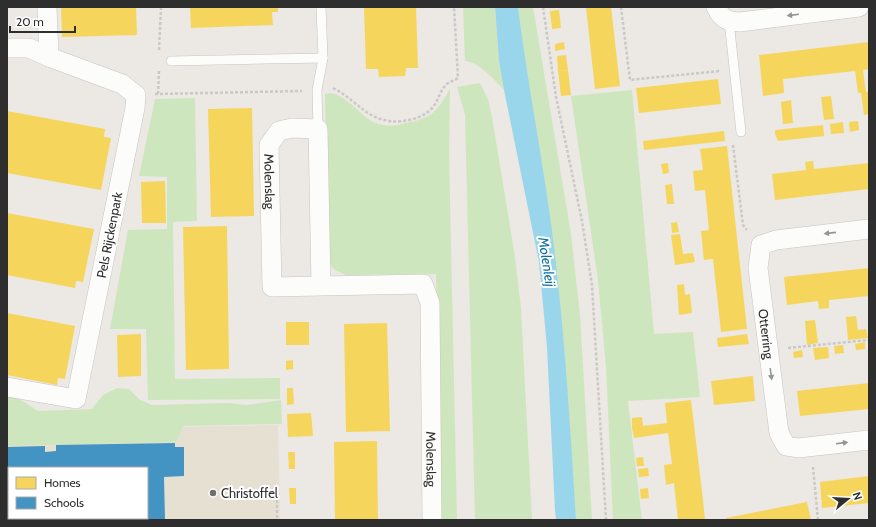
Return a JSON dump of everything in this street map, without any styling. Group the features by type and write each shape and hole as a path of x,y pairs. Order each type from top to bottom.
{"street":[{"path":"47,7 49,57"},
{"path":"716,7 721,16 730,21 740,22 859,7"},
{"path":"7,48 29,48 122,84 136,94"},
{"name":"Pels Rijckenpark","path":"7,387 76,399 135,108 136,94"},
{"name":"Molenslag","path":"318,129 292,128 279,131 269,145 272,287 422,284 430,303 432,520"},
{"path":"318,129 321,286"},
{"name":"Otterring","path":"869,229 776,240 762,245 758,268 779,433 786,446 798,448 869,440"}],"lane":[{"path":"318,129 317,90 323,58 321,7"},
{"path":"730,21 741,132"},
{"path":"171,61 323,58"}],"path":[{"path":"136,94 317,90 332,88 342,93 361,110 376,119 395,122 412,120 428,112 438,101 445,86 458,78 454,7"},
{"path":"543,7 556,97 582,221 592,285 606,520"},
{"path":"621,7 630,80 723,71"},
{"path":"768,350 869,340"},
{"path":"811,447 818,520"},
{"path":"277,495 277,520"}],"shaded area":[{"name":"Christoffel","path":"278,425 280,520 7,520 7,430"}],"green space":[{"path":"463,7 495,7 499,61 504,90 481,68 475,64 465,61"},
{"path":"518,7 533,7 571,234 580,315 592,520 576,520 557,272 544,178 527,80"},
{"path":"480,83 488,99 492,117 515,257 521,308 532,520 475,520 465,115 457,87"},
{"path":"450,89 449,153 457,520 441,520 436,274 346,275 333,269 328,258 325,94 331,93 338,95 370,120 383,125 391,126 422,119 433,113"},
{"path":"632,90 654,334 693,332 700,397 628,401 642,520 613,520 606,367 598,280 571,96"},
{"path":"195,98 197,221 173,222 175,379 280,378 280,399 148,400 146,329 110,329 128,230 167,229 167,177 139,176 155,99"},
{"path":"117,388 129,389 140,400 152,405 228,403 247,405 281,400 282,424 183,426 176,442 7,446 7,396 16,397 38,411 92,409 103,395"}],"water":[{"name":"Molenleij","path":"495,7 518,7 527,74 549,206 557,273 566,366 576,520 556,520 547,347 539,262 504,90 499,61"}],"building: Homes":[{"path":"61,7 136,7 137,35 62,37"},
{"path":"190,7 278,7 278,12 272,12 273,25 191,28"},
{"path":"364,7 416,7 418,68 406,68 405,76 379,77 378,69 366,69"},
{"path":"586,7 611,7 620,86 595,89"},
{"path":"559,10 561,28 552,29 550,11"},
{"path":"564,42 565,49 555,51 555,44"},
{"path":"869,42 869,69 863,70 866,92 869,91 869,114 864,115 861,93 858,93 855,71 783,79 784,93 763,96 759,55"},
{"path":"566,55 568,70 558,71 557,56"},
{"path":"568,70 571,95 561,96 558,71"},
{"path":"718,79 721,104 639,113 636,88"},
{"path":"831,96 834,119 824,120 821,97"},
{"path":"791,100 793,123 783,124 781,102"},
{"path":"252,108 254,216 211,217 208,109"},
{"path":"7,111 105,129 104,137 111,138 101,190 7,173"},
{"path":"858,121 859,130 850,132 849,122"},
{"path":"843,122 844,133 831,134 830,124"},
{"path":"823,125 824,136 778,141 775,134 775,130"},
{"path":"724,131 725,141 644,150 643,141"},
{"path":"727,146 747,329 721,332 713,259 704,260 703,252 701,231 709,230 705,190 695,191 693,171 703,170 700,149"},
{"path":"813,161 814,169 869,163 869,189 775,200 772,174 806,170 805,162"},
{"path":"668,163 669,173 663,174 661,164"},
{"path":"165,181 166,223 142,223 141,182"},
{"path":"672,184 674,204 667,204 665,185"},
{"path":"7,213 94,229 83,282 76,281 75,288 7,275"},
{"path":"677,222 679,232 672,233 671,223"},
{"path":"227,226 229,369 186,370 183,227"},
{"path":"680,234 683,254 693,253 695,262 675,265 671,235"},
{"path":"869,268 869,296 829,300 829,308 819,309 818,301 787,305 784,277"},
{"path":"684,284 685,295 690,294 692,313 679,315 677,285"},
{"path":"7,313 75,326 65,379 58,378 57,385 7,375"},
{"path":"856,316 858,330 866,329 868,338 848,340 846,317"},
{"path":"815,320 818,343 807,345 805,321"},
{"path":"286,322 309,322 309,345 286,345"},
{"path":"387,323 390,431 346,432 344,324"},
{"path":"141,334 141,376 118,377 117,335"},
{"path":"747,334 749,344 718,347 717,338"},
{"path":"865,342 865,349 856,350 855,344"},
{"path":"843,345 844,353 835,354 834,346"},
{"path":"828,347 829,358 815,360 813,348"},
{"path":"802,350 803,357 794,358 793,352"},
{"path":"293,360 293,369 286,370 286,361"},
{"path":"753,376 755,401 714,405 711,381"},
{"path":"869,383 869,409 800,416 797,391"},
{"path":"287,388 293,388 294,404 287,405"},
{"path":"691,400 705,520 678,520 674,483 666,485 664,465 672,464 668,433 634,438 632,428 632,418 642,417 643,426 667,423 665,403"},
{"path":"311,413 313,436 288,437 287,414"},
{"path":"377,441 378,520 335,520 334,442"},
{"path":"288,452 295,452 295,469 289,469"},
{"path":"643,457 644,466 637,466 636,458"},
{"path":"648,468 649,476 639,477 638,469"},
{"path":"869,476 869,503 822,508 820,482"},
{"path":"289,488 296,488 296,504 290,504"},
{"path":"648,488 649,498 641,499 640,489"},
{"path":"807,502 811,520 726,520 726,518"}],"building: Schools":[{"path":"175,443 175,447 184,447 184,476 164,477 165,520 7,520 7,447 45,446 45,452 56,451 56,445"}],"place":[{"name":"Christoffel","path":"213,493"}]}
